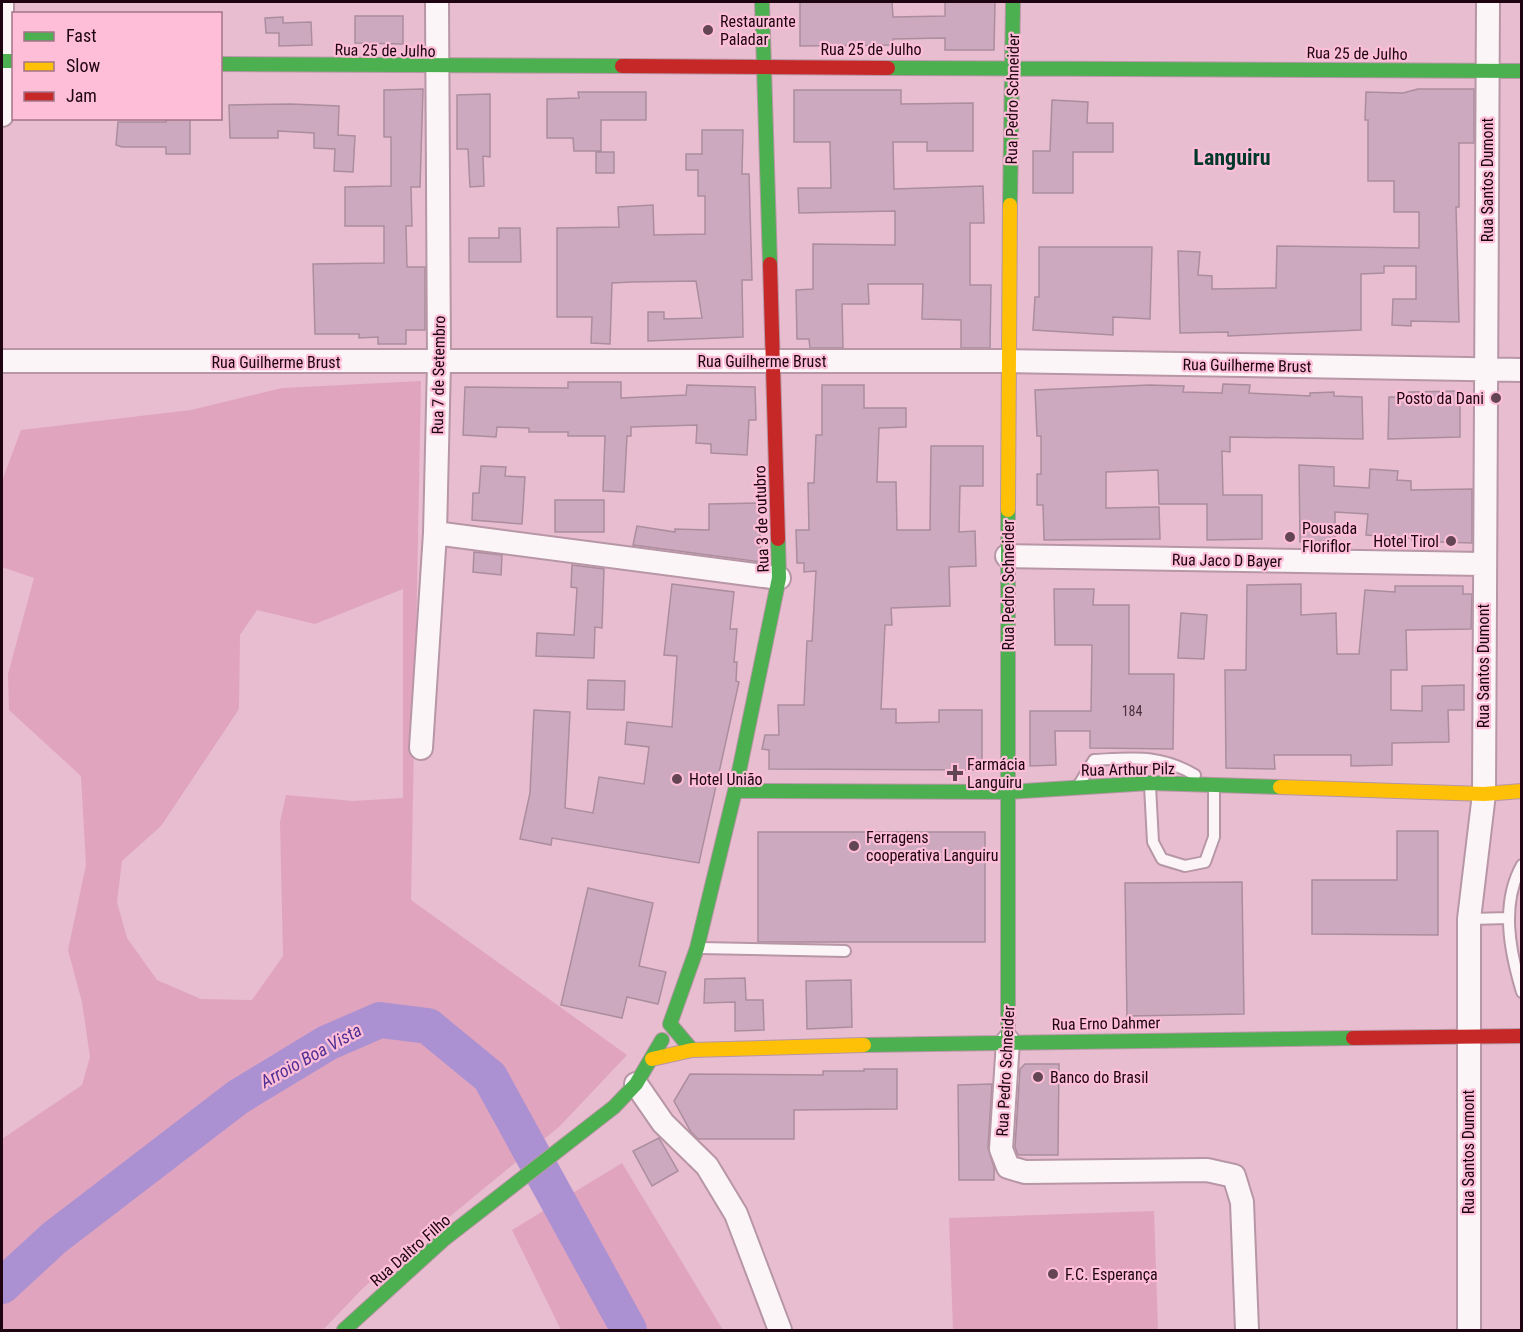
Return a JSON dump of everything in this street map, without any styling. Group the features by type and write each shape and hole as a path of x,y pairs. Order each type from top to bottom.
{"main road":[{"name":"Rua 3 de outubro","path":"587,1126 614,1107 636,1084 652,1059 670,1024 697,948 735,791 779,578 762,2"},
{"name":"Rua Pedro Schneider","path":"1008,1041 1008,361 1013,2"},
{"name":"Rua 25 de Julho","path":"222,64 437,67 765,65 1521,71"},
{"name":"Rua Arthur Pilz","path":"735,791 1008,792 1150,783 1484,794 1521,791"},
{"path":"670,1024 692,1050"},
{"name":"Rua Erno Dahmer","path":"652,1059 692,1050 1008,1041 1521,1036"},
{"name":"Rua Daltro Filho","path":"344,1330 443,1240 501,1198 587,1126"}],"street":[{"path":"2,2 6,61 2,114"},
{"name":"Rua 7 de Setembro","path":"421,748 435,533 439,363 437,2"},
{"name":"Rua Santos Dumont","path":"1469,1330 1469,919 1484,794 1483,564 1488,2"},
{"name":"Rua Guilherme Brust","path":"2,361 439,363 1008,361 1521,370"},
{"path":"435,533 779,578"},
{"name":"Rua Jaco D Bayer","path":"1008,556 1483,564"},
{"name":"Rua Pedro Schneider","path":"1008,1041 1001,1149 1008,1167 1025,1172 1207,1170 1234,1176 1242,1202 1247,1330"},
{"path":"636,1084 663,1123 707,1166 736,1214 780,1330"}],"lane":[{"path":"1078,787 1094,760 1131,758 1172,762 1214,786 1214,837 1204,862 1185,866 1162,859 1153,842 1150,783"},
{"path":"1521,865 1512,890 1509,918 1509,942 1521,992"},
{"path":"1469,919 1509,918"},
{"path":"697,948 845,951"}],"shaded area":[{"path":"421,381 411,900 627,1055 560,1126 363,1288 323,1330 2,1330 2,1139 82,1085 90,1057 82,1002 68,950 86,865 81,776 9,710 8,674 34,578 2,567 2,481 21,430 191,410 282,388","holes":["403,589 403,798 353,801 286,795 280,822 283,956 252,1000 201,999 157,980 127,938 117,902 122,861 161,826 239,709 240,635 257,610 315,624"]},
{"path":"622,1163 723,1330 561,1330 512,1230"},
{"name":"F.C. Esperança","path":"1154,1211 1158,1330 953,1330 949,1218"}],"building":[{"path":"800,2 892,2 893,17 945,16 945,2 995,2 994,50 945,50 945,38 893,39 893,45 800,46"},
{"path":"355,16 403,16 403,44 355,43"},
{"path":"283,17 283,23 311,22 312,45 279,46 279,33 266,33 265,18"},
{"path":"423,89 420,187 411,187 412,226 406,226 407,267 425,267 425,330 406,330 406,344 378,344 378,337 359,338 359,334 315,334 313,264 384,263 384,226 345,226 345,187 391,186 391,137 384,137 384,90"},
{"path":"1418,89 1474,89 1474,143 1459,143 1459,207 1456,207 1459,322 1411,321 1411,326 1392,325 1393,299 1416,299 1416,266 1384,266 1384,273 1361,274 1361,330 1228,336 1228,332 1180,333 1178,251 1200,252 1198,275 1212,276 1212,289 1276,288 1277,246 1419,248 1419,212 1394,212 1394,181 1368,181 1368,120 1365,120 1366,92 1403,93"},
{"path":"794,90 901,90 901,104 973,103 973,151 927,151 927,142 893,142 894,189 983,186 984,223 970,223 970,285 991,285 990,348 961,348 961,320 922,319 923,284 868,284 869,304 842,304 843,348 810,348 809,339 797,339 796,290 813,289 813,244 895,245 895,211 799,213 798,188 831,188 830,142 794,142"},
{"path":"578,92 646,92 646,120 601,120 601,151 574,151 573,138 547,138 547,99 579,98"},
{"path":"490,94 490,157 483,156 484,186 470,187 468,149 457,149 457,95"},
{"path":"1052,100 1088,102 1087,123 1113,123 1113,152 1073,152 1073,193 1033,193 1033,151 1050,151"},
{"path":"229,105 339,106 338,135 355,136 353,172 334,171 335,149 314,148 314,133 278,131 278,138 230,138"},
{"path":"166,120 190,120 190,154 166,154 166,147 116,145 118,122 166,122"},
{"path":"702,130 743,130 742,174 749,174 752,280 742,280 743,337 648,341 648,312 664,312 664,319 702,318 696,281 632,282 612,283 610,344 591,343 592,317 557,317 557,228 619,227 618,207 653,205 654,235 705,234 705,196 698,196 698,170 686,170 686,154 702,154"},
{"path":"596,152 614,152 614,173 596,173"},
{"path":"499,228 520,228 521,262 469,262 469,238 499,238"},
{"path":"1039,247 1152,247 1150,319 1113,317 1113,335 1033,330 1035,297 1039,297"},
{"path":"568,382 621,382 621,398 686,395 687,385 755,387 756,420 749,420 747,455 711,453 711,444 696,443 697,425 631,427 631,436 627,436 624,492 603,491 605,436 568,436 568,432 529,432 529,428 497,427 496,437 463,435 465,387 568,388"},
{"path":"1223,384 1250,385 1249,393 1310,396 1310,393 1334,392 1334,396 1362,397 1363,439 1230,437 1230,452 1222,451 1223,495 1262,495 1262,539 1207,540 1207,504 1159,504 1158,470 1106,472 1106,508 1159,507 1160,539 1044,540 1043,505 1037,505 1037,474 1041,474 1041,436 1037,436 1035,390 1149,385 1184,386 1183,392 1222,393"},
{"path":"822,385 864,385 864,408 906,408 906,427 879,428 877,482 896,482 897,530 930,530 931,446 983,446 983,486 960,486 959,532 975,531 976,566 949,567 950,606 891,608 892,625 885,625 881,709 896,709 896,723 939,722 939,710 982,710 982,770 769,769 769,750 762,749 765,735 779,735 778,705 804,705 807,641 812,641 816,571 804,572 804,563 797,563 796,530 809,530 808,483 814,483 816,435 822,435"},
{"path":"1460,391 1460,437 1388,439 1389,397 1409,397 1409,392"},
{"path":"1299,465 1334,467 1334,486 1369,488 1370,469 1398,471 1397,480 1411,481 1411,490 1472,489 1472,543 1412,541 1412,538 1366,535 1368,514 1335,512 1335,541 1300,542"},
{"path":"481,466 506,467 505,476 525,477 522,524 472,520 473,493 479,493"},
{"path":"555,500 604,500 604,532 555,532"},
{"path":"759,503 761,562 633,545 637,526 675,532 675,529 709,530 709,504"},
{"path":"474,552 502,555 501,575 473,572"},
{"path":"572,565 604,569 602,628 595,627 594,658 536,656 537,633 574,635 577,588 571,587"},
{"path":"672,584 734,592 730,629 737,629 734,662 737,662 736,681 739,682 699,863 552,838 551,845 520,839 530,793 534,710 570,712 565,808 593,813 599,777 644,784 649,747 625,744 627,722 672,727 677,656 664,655"},
{"path":"1301,584 1301,615 1336,613 1337,654 1359,654 1365,590 1395,592 1395,586 1463,586 1463,594 1472,594 1471,629 1406,630 1407,670 1391,670 1391,710 1422,711 1422,686 1464,685 1464,710 1448,710 1449,742 1392,743 1392,765 1351,766 1351,755 1274,755 1275,769 1226,768 1225,670 1246,670 1247,585"},
{"path":"1054,589 1094,589 1093,605 1129,605 1129,674 1174,674 1173,749 1090,748 1090,731 1055,731 1056,765 1030,766 1030,711 1091,711 1092,645 1055,645"},
{"path":"1181,613 1207,615 1204,659 1178,658"},
{"path":"588,680 625,681 624,710 587,709"},
{"path":"1397,831 1438,831 1438,935 1312,934 1312,880 1397,880"},
{"path":"758,832 985,832 985,942 758,942"},
{"path":"1242,882 1244,1014 1127,1016 1125,883"},
{"path":"588,888 653,903 639,966 666,972 658,1004 627,997 622,1018 561,1005"},
{"path":"745,978 746,1000 763,1000 764,1030 735,1031 735,1002 704,1003 705,979"},
{"path":"851,980 852,1027 807,1029 806,981"},
{"path":"1025,1064 1059,1064 1058,1155 1018,1155 1015,1147 1020,1069"},
{"path":"864,1069 897,1069 897,1109 794,1110 794,1139 698,1139 691,1132 674,1101 690,1074 823,1075 823,1071 864,1071"},
{"path":"992,1084 988,1148 994,1167 994,1180 959,1180 958,1085"},
{"path":"659,1138 678,1171 652,1186 633,1151"}],"waterway":[{"name":"Arroio Boa Vista","path":"2,1286 54,1238 238,1097 327,1043 380,1020 428,1026 490,1077 629,1330"}],"traffic: fast":[{"path":"762,2 770,264"},
{"path":"1010,205 1013,2"},
{"path":"2,61 12,61"},
{"path":"222,64 622,66"},
{"path":"888,68 1522,71"},
{"path":"1008,510 1008,1041"},
{"path":"692,1050 670,1024 697,948 735,791 779,578 778,539"},
{"path":"735,791 1008,792 1150,783 1280,787"},
{"path":"864,1045 1353,1038"},
{"path":"344,1330 443,1240 614,1107 636,1084 662,1040"}],"traffic: slow":[{"path":"1008,510 1010,205"},
{"path":"1280,787 1484,794 1522,791"},
{"path":"652,1059 692,1050 864,1045"}],"traffic: jam":[{"path":"622,66 888,68"},
{"path":"770,264 778,539"},
{"path":"1353,1038 1522,1036"}],"place":[{"name":"Restaurante Paladar","path":"708,30"},
{"name":"Posto da Dani","path":"1496,398"},
{"name":"Pousada Floriflor","path":"1290,537"},
{"name":"Hotel Tirol","path":"1451,541"},
{"name":"Farmácia Languiru","path":"955,773"},
{"name":"Hotel União","path":"677,779"},
{"name":"Ferragens cooperativa Languiru","path":"854,846"},
{"name":"Banco do Brasil","path":"1038,1077"},
{"name":"F.C. Esperança","path":"1053,1274"}],"district":[{"name":"Languiru","path":"1232,157"}]}
